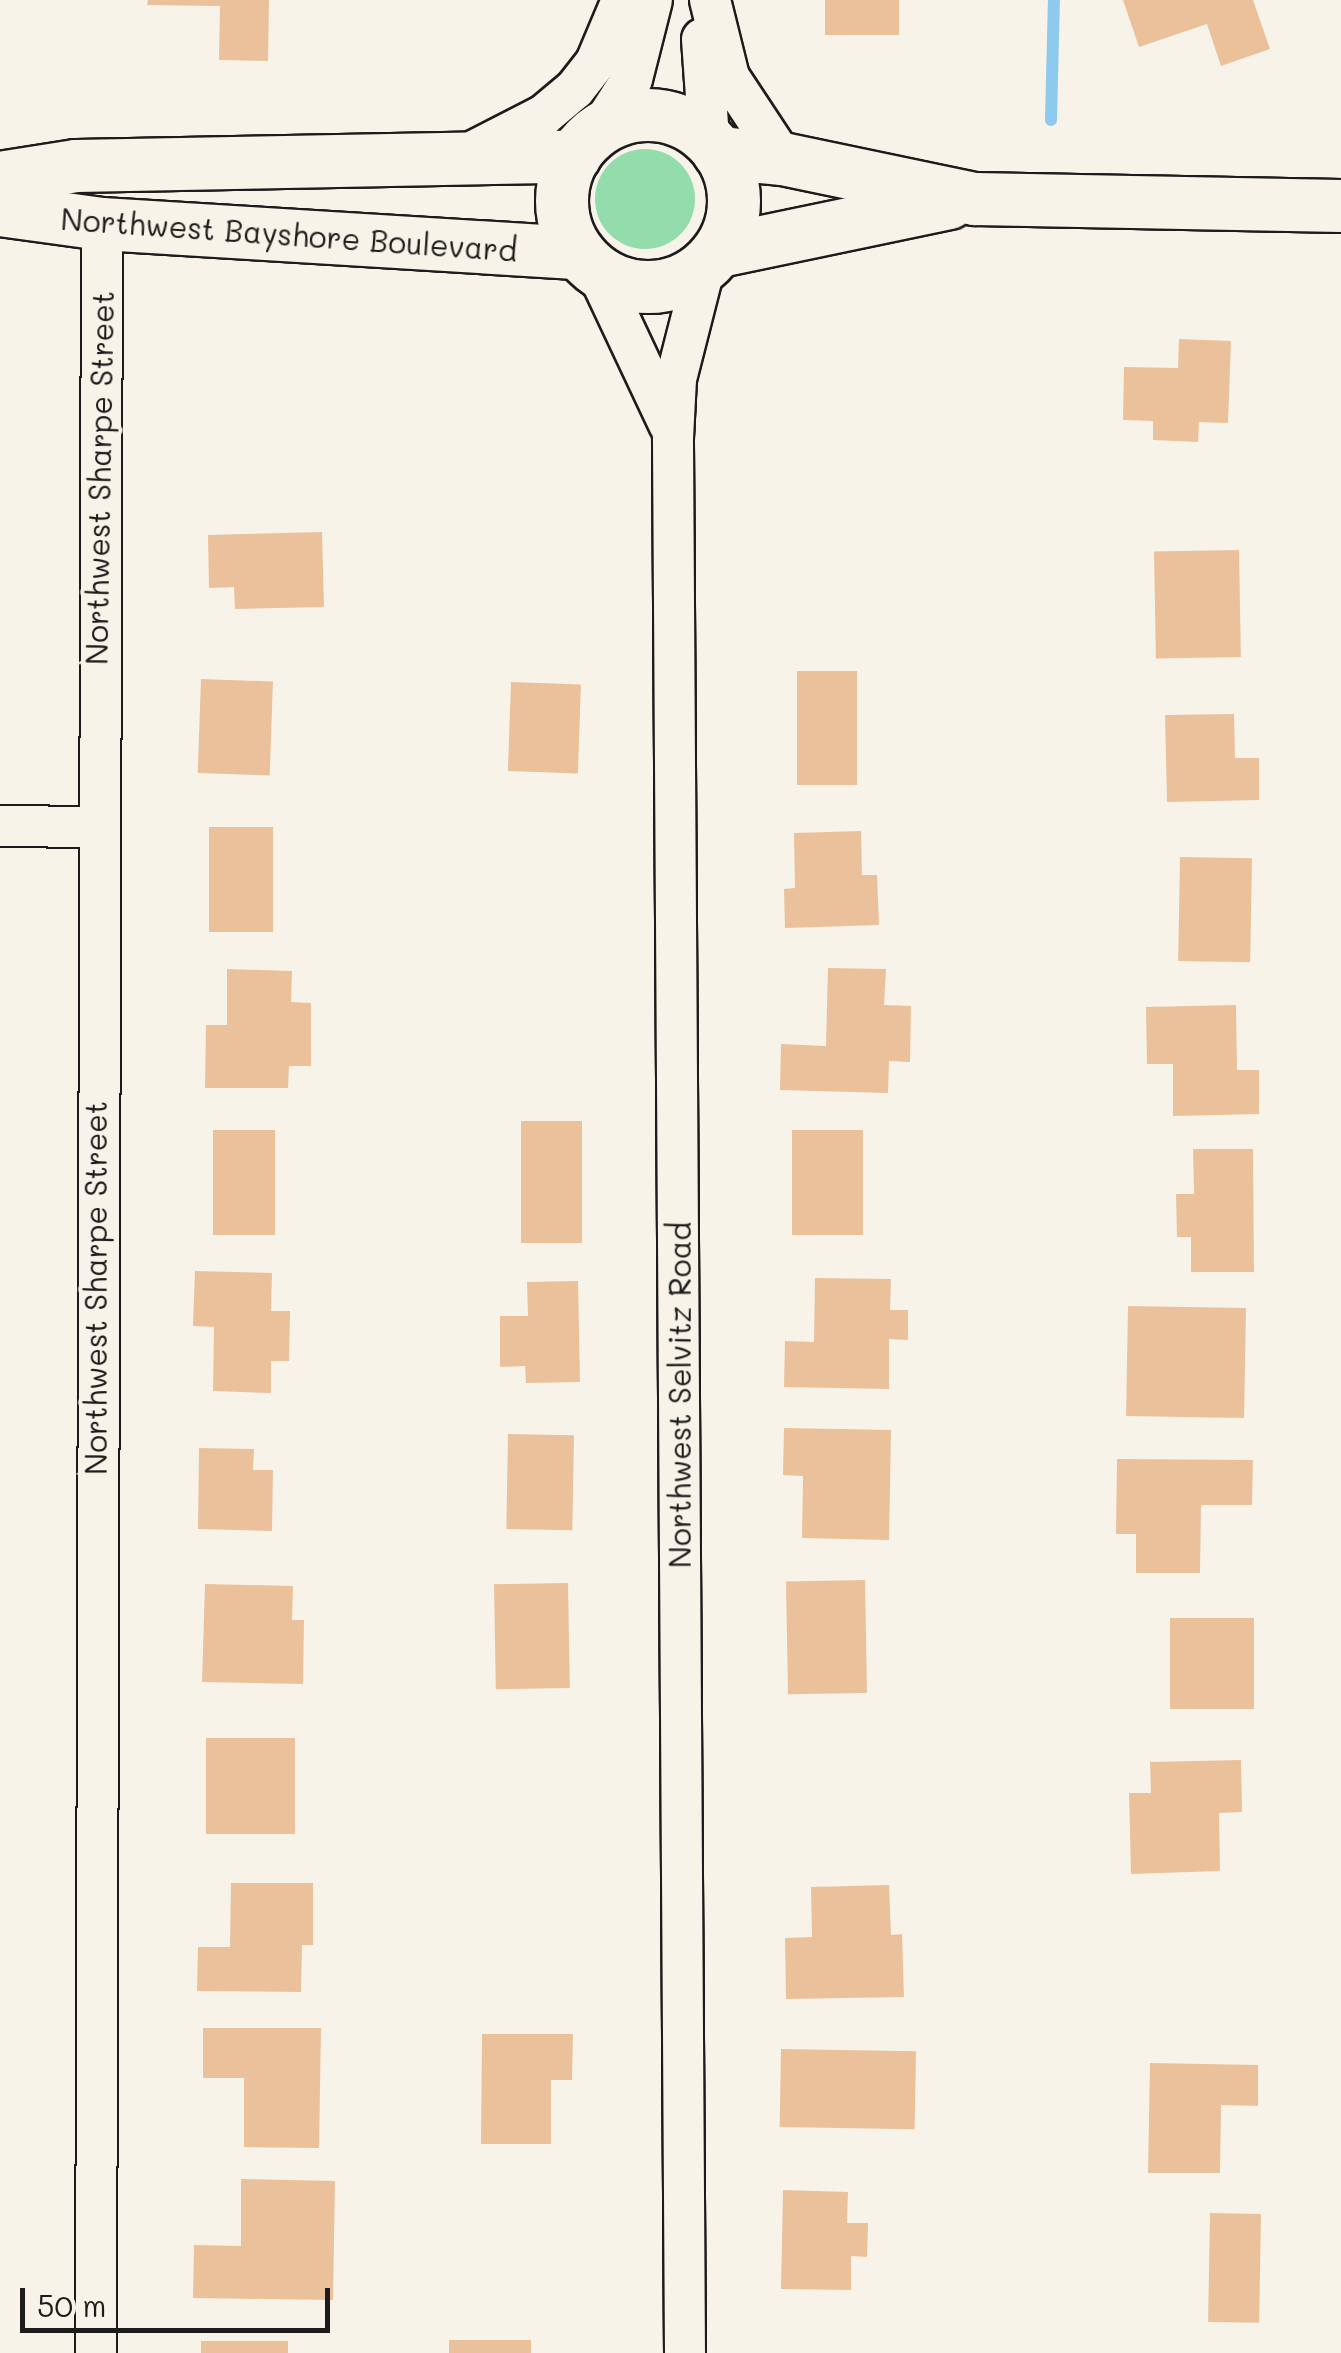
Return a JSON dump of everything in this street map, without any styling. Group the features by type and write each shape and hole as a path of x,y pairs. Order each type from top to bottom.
{"main road":[{"path":"712,258 734,203 714,147 690,126 645,115 588,142 562,210 587,261 639,286 685,278 712,258 975,198"},
{"name":"Northwest Bayshore Boulevard","path":"0,178 76,166 462,157 588,142"},
{"path":"714,147 975,198 1341,206"},
{"name":"Northwest Bayshore Boulevard","path":"0,210 102,224 587,261"}],"street":[{"path":"462,157 544,116 574,88 596,62 622,0"},
{"path":"588,142 632,79 652,0"},
{"path":"696,0 714,147"},
{"path":"710,0 728,77 782,159"},
{"name":"Northwest Sharpe Street","path":"96,2353 95,826 102,224"},
{"name":"Northwest Selvitz Road","path":"685,2353 673,438 676,378 712,258"},
{"name":"Northwest Selvitz Road","path":"587,261 653,380 673,438"},
{"path":"0,826 95,826"}],"green space":[{"path":"645,149 664,153 680,164 691,180 695,199 691,218 680,234 664,245 645,249 626,245 610,234 599,218 595,199 599,180 610,164 626,153"}],"building":[{"path":"148,0 269,0 268,61 219,60 220,6 147,5"},
{"path":"825,0 899,0 899,35 825,35"},
{"path":"1123,0 1253,0 1270,49 1221,66 1207,24 1139,47"},
{"path":"1179,339 1231,341 1228,423 1199,422 1198,442 1153,440 1153,421 1123,420 1124,367 1178,368"},
{"path":"322,532 324,607 235,609 234,587 209,588 208,535"},
{"path":"1239,550 1241,657 1156,658 1154,551"},
{"path":"797,671 857,671 857,785 797,785"},
{"path":"201,679 273,682 270,775 198,773"},
{"path":"511,682 581,684 578,773 508,771"},
{"path":"1234,714 1235,758 1259,758 1259,800 1167,802 1165,715"},
{"path":"209,827 273,827 273,932 209,932"},
{"path":"861,831 862,875 877,875 879,925 785,928 784,889 795,888 794,833"},
{"path":"1180,857 1252,858 1250,962 1178,961"},
{"path":"828,968 886,969 884,1005 911,1006 910,1062 889,1061 888,1093 780,1090 781,1044 826,1046"},
{"path":"227,969 292,971 291,1002 311,1003 311,1066 289,1066 288,1088 205,1088 206,1025 227,1025"},
{"path":"1236,1005 1237,1070 1259,1070 1259,1114 1173,1116 1173,1064 1147,1064 1146,1007"},
{"path":"521,1121 582,1121 582,1243 521,1243"},
{"path":"213,1130 275,1130 275,1235 213,1235"},
{"path":"792,1130 863,1130 863,1235 792,1235"},
{"path":"1193,1149 1253,1149 1254,1272 1191,1272 1191,1237 1177,1237 1176,1194 1194,1194"},
{"path":"195,1271 272,1273 271,1311 290,1311 289,1361 271,1361 271,1393 213,1391 214,1327 193,1326"},
{"path":"815,1278 891,1279 890,1310 908,1310 908,1340 889,1339 889,1389 784,1387 785,1341 814,1342"},
{"path":"578,1281 580,1382 526,1383 525,1366 500,1367 500,1316 528,1316 527,1282"},
{"path":"1128,1306 1246,1308 1244,1418 1126,1416"},
{"path":"784,1428 891,1430 889,1540 802,1538 803,1476 783,1475"},
{"path":"508,1434 574,1435 572,1530 506,1529"},
{"path":"199,1448 254,1449 253,1470 273,1470 272,1531 198,1529"},
{"path":"1117,1459 1253,1460 1252,1505 1201,1505 1200,1573 1136,1573 1136,1534 1116,1534"},
{"path":"865,1580 867,1693 788,1694 786,1581"},
{"path":"568,1583 570,1688 496,1689 494,1584"},
{"path":"205,1584 293,1586 292,1620 304,1620 303,1684 202,1682"},
{"path":"1170,1618 1254,1618 1254,1709 1170,1709"},
{"path":"206,1738 295,1738 295,1834 206,1834"},
{"path":"1241,1760 1242,1812 1219,1813 1220,1871 1131,1874 1129,1793 1151,1793 1150,1762"},
{"path":"231,1883 313,1883 313,1945 302,1945 301,1992 197,1991 198,1947 230,1947"},
{"path":"889,1885 891,1935 902,1934 904,1997 786,1999 785,1938 812,1937 811,1887"},
{"path":"203,2028 321,2028 319,2148 244,2147 244,2078 203,2078"},
{"path":"482,2034 573,2034 572,2080 551,2080 551,2144 481,2144"},
{"path":"781,2049 916,2051 915,2129 780,2127"},
{"path":"1150,2063 1258,2065 1258,2106 1221,2105 1220,2173 1148,2173"},
{"path":"241,2179 335,2181 333,2300 193,2298 194,2245 241,2246"},
{"path":"783,2190 848,2192 847,2223 868,2223 867,2257 851,2256 851,2290 781,2289"},
{"path":"1210,2213 1261,2214 1259,2323 1208,2322"},
{"path":"449,2340 531,2340 531,2353 449,2353"},
{"path":"201,2341 288,2341 288,2353 201,2353"}],"waterway":[{"path":"1051,120 1054,0"}]}
